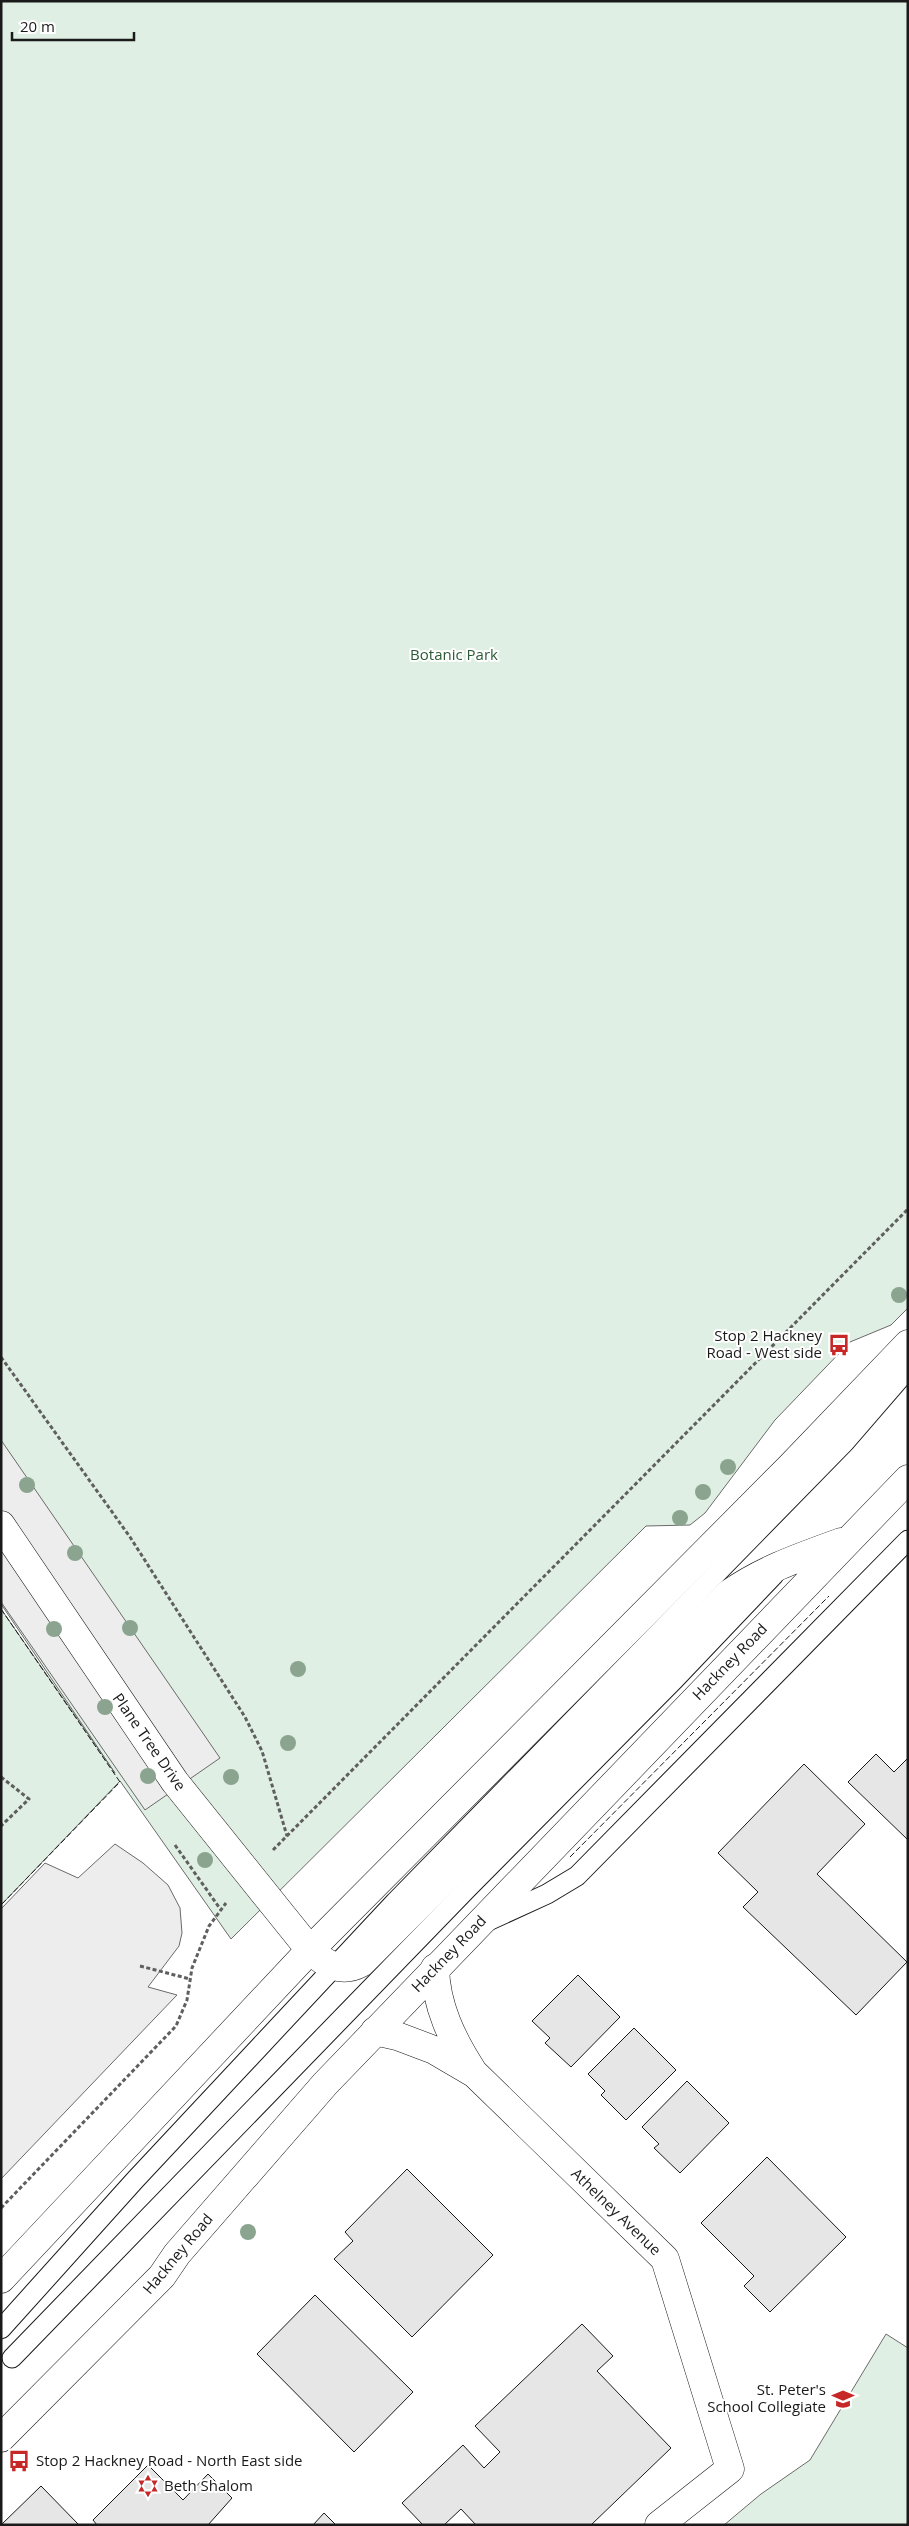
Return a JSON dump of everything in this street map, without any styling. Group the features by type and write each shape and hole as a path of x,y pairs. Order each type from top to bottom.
{"main road":[{"path":"1,2279 310,1950 790,1468 908,1344"},
{"name":"Hackney Road","path":"1,2438 162,2276 177,2254 325,2084 375,2031 908,1478"},
{"name":"Plane Tree Drive","path":"1,1525 176,1782 310,1950 322,1961 334,1967"},
{"path":"334,1967 349,1968 368,1957 730,1593 748,1581 785,1563 847,1540"},
{"name":"Athelney Avenue","path":"435,1968 436,1987 442,2010 456,2043 475,2074"},
{"name":"Athelney Avenue","path":"375,2031 397,2036 434,2050 475,2074 665,2260 730,2468 659,2525"}],"lane":[{"path":"1,2329 141,2173 395,1902 845,1442 908,1369"},
{"path":"475,1927 547,1894 577,1876 908,1540"},
{"path":"12,2358 468,1888 674,1680 785,1563"}],"path":[{"path":"1,2208 176,2026 187,2000 192,1968 209,1926 249,1875 908,1209"},
{"path":"1,1357 130,1537 245,1717 262,1751 287,1836"},
{"path":"1,1777 29,1799 1,1826"},
{"path":"175,1844 221,1910"},
{"path":"140,1966 190,1979"}],"green space":[{"name":"Botanic Park","path":"1,1 908,1 908,1308 891,1325 850,1342 775,1420 705,1513 690,1525 646,1526 231,1939 120,1781 1,1905 1,1609 115,1773 1,1604"},
{"path":"886,2334 908,2348 908,2525 724,2525 761,2494 810,2460"}],"shaded area":[{"path":"1,1440 220,1758 145,1810 1,1602"},
{"path":"115,1844 143,1863 168,1885 180,1908 182,1933 179,1946 148,1987 177,1995 1,2179 1,1909 45,1863 78,1878"}],"building":[{"path":"876,1754 894,1772 908,1758 908,1840 848,1782"},
{"path":"804,1764 865,1824 817,1874 907,1962 856,2015 743,1907 758,1892 718,1853"},
{"path":"578,1975 620,2017 571,2067 545,2043 550,2038 532,2021"},
{"path":"634,2028 676,2070 626,2120 601,2095 605,2091 588,2074"},
{"path":"687,2081 729,2123 680,2173 654,2148 659,2144 642,2127"},
{"path":"767,2157 846,2237 770,2312 744,2286 754,2276 701,2223"},
{"path":"407,2169 493,2255 412,2337 334,2259 353,2241 345,2232"},
{"path":"315,2295 413,2392 354,2452 257,2354"},
{"path":"582,2324 613,2356 597,2371 671,2448 591,2525 476,2525 461,2509 444,2525 423,2525 402,2503 463,2445 484,2468 500,2452 475,2426"},
{"name":"Beth Shalom","path":"148,2465 183,2500 208,2474 232,2498 208,2525 97,2525 93,2520"},
{"path":"41,2486 79,2525 1,2525"},
{"path":"324,2513 336,2525 313,2525"}],"fence":[{"path":"570,1857 829,1596"},
{"path":"1,1609 120,1782 1,1905"}],"place":[{"name":"Stop 2 Hackney Road - West side","path":"839,1345"},
{"name":"St. Peter's School Collegiate","path":"843,2399"},
{"name":"Stop 2 Hackney Road - North East side","path":"19,2461"},
{"name":"Beth Shalom","path":"148,2486"}]}
